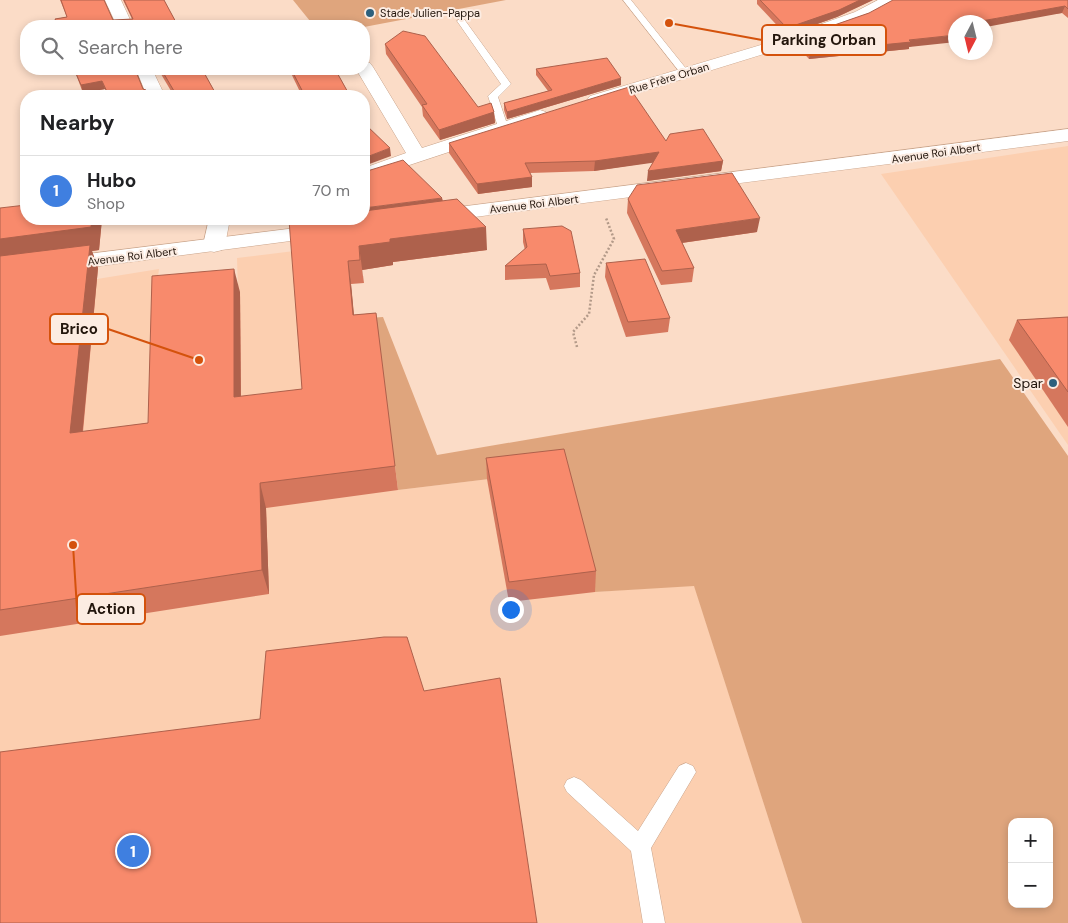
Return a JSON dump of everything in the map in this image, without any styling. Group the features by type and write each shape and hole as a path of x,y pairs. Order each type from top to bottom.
{"street":[{"path":"113,0 122,20"},
{"name":"Rue Frère Orban","path":"584,104 777,44 861,15 890,0"},
{"path":"147,75 153,90"},
{"path":"369,75 417,156"},
{"path":"370,172 502,127 557,111"},
{"name":"Avenue Roi Albert","path":"411,219 1068,135"},
{"path":"214,245 219,225"},
{"name":"Avenue Roi Albert","path":"0,272 342,228"}],"lane":[{"path":"627,0 685,73"},
{"path":"461,20 506,84 493,96 502,127"},
{"path":"640,846 686,772"},
{"path":"574,786 640,846 654,923"}],"path":[{"path":"578,347 572,332 589,314 594,275 614,239 598,196"}],"shaded area":[{"name":"Stade Julien-Pappa","path":"293,0 506,0 370,26 370,20 309,20"},
{"path":"1068,146 1068,445 881,174"},
{"path":"318,248 326,294 352,290 356,339 379,337 398,490 564,470 595,592 694,585 802,923 0,923 0,465 81,453 97,279 159,269 155,299 238,289 237,258"},
{"path":"383,317 437,455 1000,359 1068,456 1068,923 802,923 694,586 595,592 564,470 398,490 379,337 354,319"}],"building":[{"path":"61,0 104,0 113,20 55,19 67,17"},
{"path":"124,0 164,0 175,20 113,20 133,19"},
{"path":"760,0 860,0 839,10 787,28"},
{"path":"893,0 1068,0 1068,9 1065,6 993,19 993,15 948,15 948,36 909,40 911,42 810,52 797,38 869,13"},
{"path":"403,31 425,36 478,107 491,103 494,112 439,130 422,105 427,104 385,44"},
{"path":"607,58 621,78 507,112 504,103 552,90 536,69"},
{"path":"77,75 137,75 143,89 146,90 106,90 102,81 81,85"},
{"path":"165,75 205,75 214,90 173,90"},
{"path":"294,75 338,75 347,90 302,90"},
{"path":"629,87 666,141 670,134 703,129 723,161 648,171 659,152 595,161 525,163 532,177 477,184 449,143"},
{"path":"370,129 390,148 370,156"},
{"path":"403,160 442,198 370,207 370,170"},
{"path":"732,173 760,218 676,230 694,268 662,271 628,199 637,185"},
{"path":"457,199 486,227 390,239 390,242 359,246 360,260 348,261 353,315 376,313 395,466 260,483 262,570 0,610 0,256 90,245 70,433 148,423 152,276 234,269 234,397 302,389 289,225 370,225 370,210"},
{"path":"20,206 20,225 91,225 91,227 0,239 0,208"},
{"path":"562,226 571,231 580,273 550,276 546,264 505,266 527,247 523,229"},
{"path":"645,259 670,318 628,322 606,263"},
{"path":"1068,317 1068,392 1017,320"},
{"path":"564,449 596,571 509,582 486,458"},
{"path":"384,637 407,637 424,691 500,678 537,923 0,923 0,752 260,719 266,651"}],"place":[{"name":"Stade Julien-Pappa","path":"370,13"},
{"name":"Parking Orban","path":"669,23"},
{"name":"Brico","path":"199,360"},
{"name":"Spar","path":"1053,383"},
{"name":"Action","path":"73,545"},
{"name":"Hubo","path":"133,851"}]}
